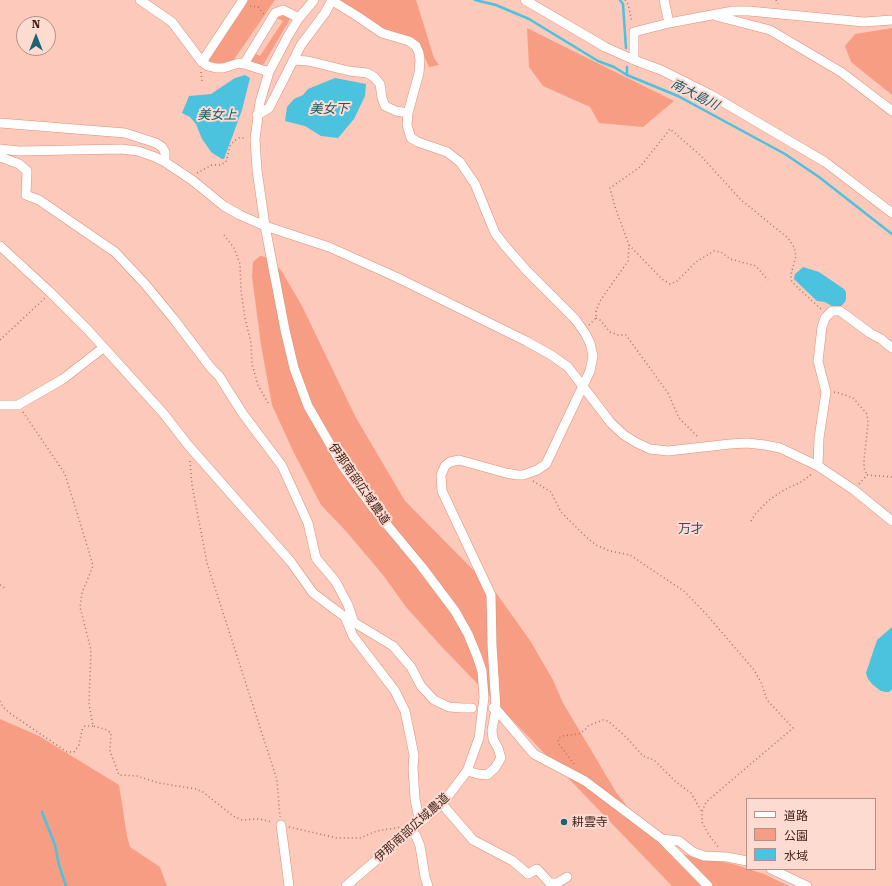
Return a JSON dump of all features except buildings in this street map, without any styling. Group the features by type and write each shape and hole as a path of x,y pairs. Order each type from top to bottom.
{"street":[{"path":"140,0 172,22 202,62 208,66 223,68 239,63 269,72"},
{"path":"257,115 269,108 301,45 332,0 382,33 405,40 416,46 420,60 419,73 408,113 407,125 411,138 447,152 460,162 474,184 495,233 504,246 575,319 590,343 593,356 590,371 546,464 537,470 523,474 506,473 459,460 450,462 445,466 441,475 440,482 442,491 491,595 494,708 492,730 493,739 501,758 495,768 487,775 478,774 467,770"},
{"path":"525,0 589,39 684,81 825,162 892,212"},
{"path":"664,0 669,23"},
{"name":"伊那南部広域農道","path":"312,2 299,18 285,40 269,72 257,115 255,139 257,170 265,226 285,330 294,368 308,406 342,465 369,502 422,567 455,611 468,634 477,656 482,671 484,685 483,715 479,738 467,770 442,804 346,886"},
{"path":"202,62 246,3"},
{"path":"244,64 275,13 283,10 299,18"},
{"path":"634,60 634,32 669,23 733,11 748,11 864,22 892,20"},
{"path":"714,15 770,30 841,72 892,111"},
{"path":"293,60 308,61 349,71 367,73 374,77 380,84 385,106 396,111 408,113"},
{"path":"0,123 125,133 151,141 162,147 165,152 166,162"},
{"path":"0,149 19,151 121,149 138,151 155,157 166,162 192,180 224,206 240,216 265,226 329,246 526,341 568,367 611,423 624,435 637,443 650,449 668,451 730,444 765,445 780,448 818,466 854,490 892,521"},
{"path":"0,157 19,164 27,171 26,195 39,200 115,252 174,318 211,368 219,376 243,414 282,466 308,523 316,558 336,582 348,605 354,623"},
{"path":"0,246 50,292 164,414 188,445 291,562 313,593 344,617 393,646 411,667 422,686 434,700 449,707 472,708"},
{"path":"818,466 819,438 826,392 818,362 822,327 825,318 832,311 840,311 892,348"},
{"path":"0,405 18,405 63,379 103,348"},
{"path":"344,617 353,636 395,691 405,711 414,755 412,768 415,799 421,821"},
{"path":"494,708 534,754 585,781 662,839 708,886"},
{"path":"442,804 473,840 512,861 528,874 537,869 550,883 558,883 567,877"},
{"path":"281,825 289,886"},
{"path":"411,830 416,836 420,846 425,878 428,886"},
{"path":"662,839 679,841 693,852 704,856 727,857 746,861"},
{"path":"773,870 807,886"}],"path":[{"path":"625,0 628,4 634,32"},
{"path":"246,3 258,7 262,10 266,17"},
{"path":"768,280 756,266 730,260 721,252 714,251 696,262 677,281 670,284 662,279 629,245 614,207 610,188 640,167 670,129 700,155 740,200 788,238 794,247 796,256 791,274 791,280 818,305 823,311 825,318"},
{"path":"196,173 212,165 220,165 226,162 230,146 234,141 239,138 248,138"},
{"path":"224,235 234,248 240,264 244,318 251,343 252,364 258,384 268,403"},
{"path":"583,330 596,318 596,311 600,301 628,261 629,245"},
{"path":"0,340 50,292"},
{"path":"596,318 600,320 610,332 618,335 626,335 668,393 680,418 708,446"},
{"path":"826,392 839,393 853,398 866,414 868,424 864,460 866,475"},
{"path":"18,405 65,474 93,566 82,593 80,607 91,650 89,704 93,726"},
{"path":"188,445 192,485 207,563 277,780 281,825"},
{"path":"751,521 756,513 769,500 784,490 802,482 813,474 818,466"},
{"path":"523,474 550,492 562,512 596,545 610,551 630,555 685,592 750,665 761,682 767,700 793,728 706,802 702,812 702,822 709,835 727,857"},
{"path":"866,475 892,477"},
{"path":"854,490 866,475"},
{"path":"0,585 5,588"},
{"path":"0,701 3,707 11,714 67,752 74,752 79,745 82,730 85,726 105,729 111,733 110,751 119,775 137,776 159,783 196,789 203,792 233,816 242,820 259,819 337,838 360,838 377,831 404,826 411,830"},
{"path":"576,768 559,744 558,739 562,736 578,734 588,726 603,720 608,721 628,738 643,756 654,760 676,782 691,793 702,812"}],"green space":[{"path":"246,0 275,0 233,61 223,65 214,64 207,61"},
{"path":"334,0 416,0 434,58 439,65 429,67 420,47 382,29"},
{"path":"284,15 290,18 289,21 263,65 253,62 251,59 254,53 260,56 283,21 277,18"},
{"path":"527,28 674,101 643,127 599,123 590,107 543,86 529,67"},
{"path":"892,28 892,95 851,62 845,46 855,34"},
{"path":"260,256 267,257 281,270 302,306 355,416 405,501 497,594 531,642 553,680 563,703 616,792 647,832 686,855 733,864 746,868 746,870 752,870 764,874 789,886 672,886 441,646 406,607 383,575 344,529 321,505 293,451 272,405 261,345 252,276 253,262"},
{"path":"0,719 39,736 119,785 130,847 160,867 167,886 0,886"}],"water":[{"name":"美女上","path":"245,75 250,78 242,110 224,159 222,159 211,152 202,139 196,124 190,117 182,113 189,96 211,94 235,78"},
{"name":"美女下","path":"335,78 366,84 365,96 354,119 338,138 321,136 305,126 285,121 287,107 294,99 303,95 308,89"},
{"path":"803,267 819,272 844,289 846,292 845,302 839,308 835,308 825,302 817,301 794,279 795,274"},
{"path":"892,627 892,689 889,692 886,692 881,691 873,685 868,679 866,673 877,640"}],"waterway":[{"name":"南大島川","path":"475,0 496,5 529,19 598,61 614,67 627,75 678,96 785,154 819,177 892,234"},
{"path":"620,0 623,4 626,48"},
{"name":"南大島川","path":"627,67 627,74"},
{"path":"42,812 55,845 59,865 66,886"}],"place":[{"name":"耕雲寺","path":"564,822"}],"district":[{"name":"万才","path":"691,529"}]}
